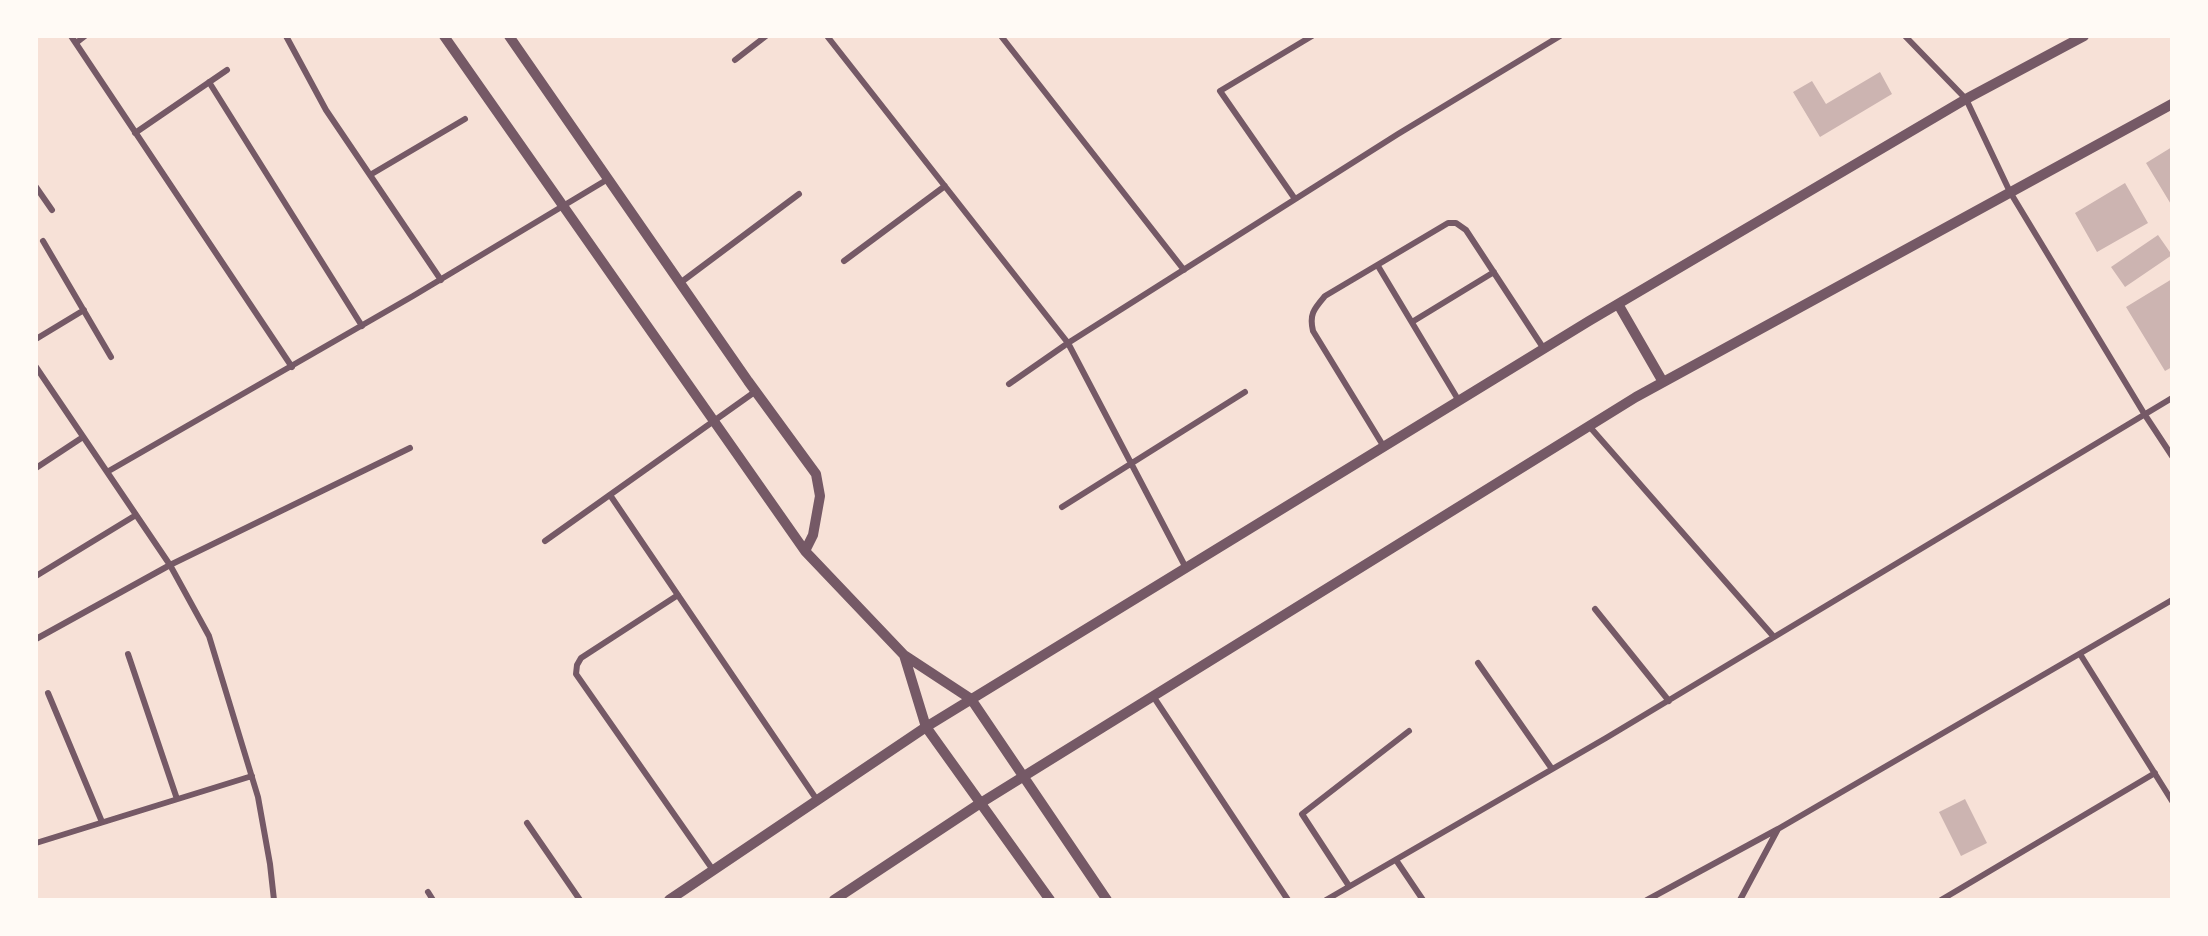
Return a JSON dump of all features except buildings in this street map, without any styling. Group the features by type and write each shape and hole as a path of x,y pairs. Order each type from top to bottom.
{"street":[{"path":"71,36 292,367"},
{"path":"76,43 85,36"},
{"path":"286,36 326,110 441,280"},
{"path":"444,36 805,551 903,655 971,699 1107,900"},
{"path":"509,36 816,474 820,496 819,506 813,535 805,551"},
{"path":"735,60 766,36"},
{"path":"828,36 1068,343 1186,568"},
{"path":"1001,36 1184,270"},
{"path":"1010,384 1068,343 1295,199 1560,36"},
{"path":"1905,36 1966,99 2010,192 2172,456"},
{"path":"669,900 926,727 1460,400 1966,99 2084,36"},
{"path":"1295,199 1220,91 1307,37"},
{"path":"135,133 227,70"},
{"path":"209,82 362,326"},
{"path":"834,900 1023,776 1589,426 1663,382 2172,104"},
{"path":"370,175 465,119"},
{"path":"107,472 441,280 608,179"},
{"path":"844,261 945,186"},
{"path":"36,187 52,210"},
{"path":"680,283 799,194"},
{"path":"1384,447 1313,331 1310,319 1325,296 1448,223 1455,223 1466,230 1544,349"},
{"path":"43,241 111,357"},
{"path":"1377,266 1460,400"},
{"path":"1412,322 1494,272"},
{"path":"1618,304 1663,382"},
{"path":"36,339 84,310"},
{"path":"36,368 170,565 209,636 258,797 274,900"},
{"path":"545,541 756,391"},
{"path":"1062,507 1245,392"},
{"path":"1326,900 1552,770 2172,398"},
{"path":"1589,426 1774,637"},
{"path":"36,468 83,437"},
{"path":"36,639 170,565 410,448"},
{"path":"610,495 817,800"},
{"path":"36,576 135,515"},
{"path":"678,595 581,658 576,665 576,674 714,870"},
{"path":"1647,900 1778,829 2172,600"},
{"path":"1595,609 1669,700"},
{"path":"128,654 177,799"},
{"path":"2080,654 2172,801"},
{"path":"903,655 926,727 1050,900"},
{"path":"1478,663 1552,770"},
{"path":"48,693 102,822"},
{"path":"1153,696 1288,900"},
{"path":"1349,886 1302,814 1409,731"},
{"path":"1941,900 2155,773"},
{"path":"36,843 252,776"},
{"path":"527,823 579,900"},
{"path":"1740,900 1778,829"},
{"path":"1396,860 1423,900"},
{"path":"428,892 434,900"}]}
